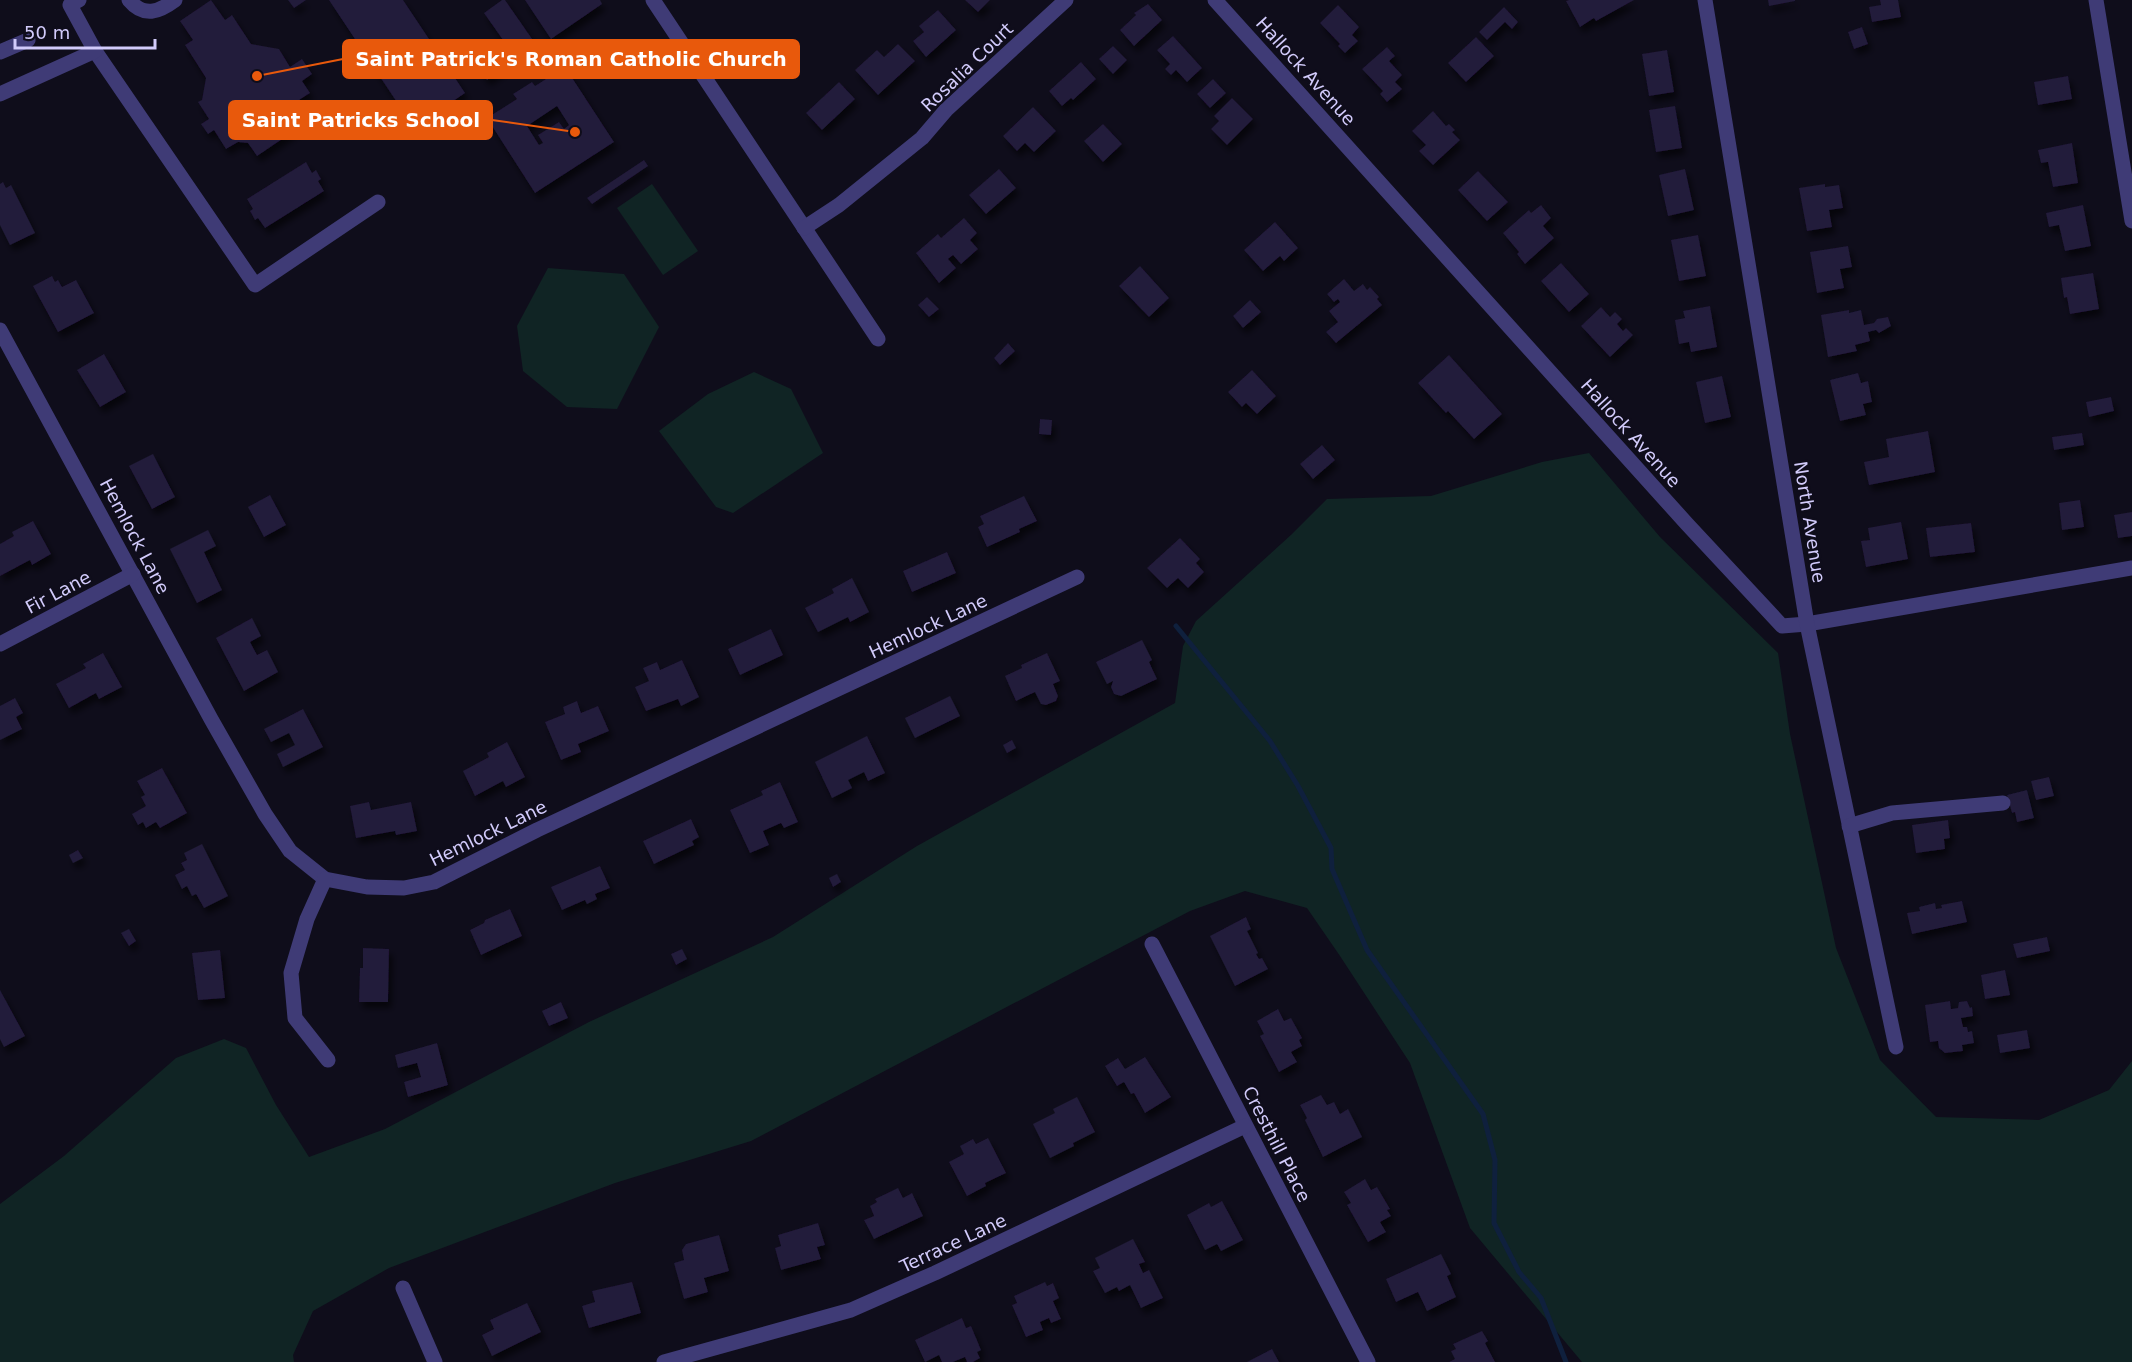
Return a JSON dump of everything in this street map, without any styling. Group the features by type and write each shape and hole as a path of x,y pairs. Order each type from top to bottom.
{"street":[{"path":"79,0 70,5 95,51 255,285 378,202"},
{"path":"129,0 138,8 154,11 163,9 176,0"},
{"path":"653,0 878,339"},
{"name":"Rosalia Court","path":"804,228 839,205 922,138 946,110 1066,0"},
{"name":"Hallock Avenue","path":"1215,0 1687,524 1782,626 1807,624 2132,568"},
{"name":"North Avenue","path":"1705,0 1807,624 1896,1047"},
{"path":"2096,0 2132,221"},
{"path":"0,52 27,40"},
{"path":"0,93 95,51"},
{"name":"Hemlock Lane","path":"0,330 265,814 290,851 325,879 367,887 404,888 434,882 537,830 1077,577"},
{"name":"Fir Lane","path":"0,644 134,574"},
{"path":"1849,826 1892,813 2003,803"},
{"path":"325,879 307,919 291,974 295,1018 328,1060"},
{"name":"Cresthill Place","path":"1152,944 1368,1362"},
{"name":"Terrace Lane","path":"664,1362 851,1310 935,1273 1245,1126"},
{"path":"403,1288 435,1362"}],"green space":[{"path":"652,184 698,251 663,275 617,208"},
{"path":"548,268 624,274 659,327 617,409 567,407 523,371 517,326"},
{"path":"754,372 791,389 823,453 733,513 716,507 659,431 708,394"},
{"path":"1589,453 1660,537 1778,653 1790,734 1836,948 1880,1060 1936,1117 2039,1120 2109,1090 2132,1061 2132,1362 1582,1362 1470,1228 1410,1063 1307,908 1245,891 1190,911 751,1141 615,1183 389,1268 313,1311 293,1355 294,1362 0,1362 0,1204 64,1156 176,1058 224,1039 246,1048 276,1105 309,1157 385,1129 589,1022 773,937 917,846 1175,703 1183,646 1196,621 1327,499 1431,496 1542,462"}],"building":[{"path":"211,0 225,20 232,15 251,44 279,49 290,67 302,59 312,74 302,81 310,93 299,100 297,110 306,123 257,156 248,143 238,142 226,149 214,130 208,134 201,124 209,119 198,102 202,100 206,78 185,45 193,40 180,21"},
{"path":"288,0 306,0 294,8"},
{"path":"329,0 403,0 465,93 414,128"},
{"path":"505,0 537,46 517,60 484,13"},
{"path":"525,0 600,0 602,4 551,39"},
{"path":"965,0 990,0 978,12"},
{"path":"1634,0 1580,27 1566,1"},
{"path":"1768,0 1795,0 1795,1 1769,6"},
{"path":"1880,0 1898,0 1901,17 1872,22 1869,7 1881,5"},
{"path":"1148,4 1162,20 1134,46 1120,30 1136,15 1134,13"},
{"path":"1338,5 1359,27 1352,35 1358,41 1345,53 1338,46 1340,44 1320,23"},
{"path":"1504,7 1518,22 1512,29 1505,22 1487,40 1479,32"},
{"path":"938,10 956,30 926,57 913,41 924,32 919,26"},
{"path":"1862,27 1868,44 1854,49 1848,32"},
{"path":"1173,36 1202,68 1187,82 1176,70 1171,75 1165,69 1170,64 1157,50"},
{"path":"1476,37 1494,56 1466,82 1448,63"},
{"path":"485,40 504,68 487,80 467,52"},
{"path":"898,44 915,61 878,95 855,70 877,50 884,57"},
{"path":"1113,46 1127,60 1113,74 1099,59"},
{"path":"1387,47 1395,56 1389,61 1402,75 1395,82 1402,89 1387,102 1380,94 1383,91 1362,69"},
{"path":"1667,50 1674,92 1649,96 1642,54"},
{"path":"1081,62 1096,79 1073,100 1071,98 1062,106 1049,91"},
{"path":"565,67 614,142 535,193 487,118 517,99 513,94 532,82 535,86","holes":["557,106 569,125 564,129 559,122 538,135 543,143 539,145 527,126"]},
{"path":"2068,76 2072,99 2038,105 2034,82"},
{"path":"1213,79 1226,93 1210,108 1197,94"},
{"path":"839,82 855,99 822,130 806,113"},
{"path":"1232,98 1253,119 1227,145 1211,129 1219,121 1214,116"},
{"path":"1675,106 1682,148 1656,152 1649,110"},
{"path":"1033,107 1056,131 1034,152 1025,143 1017,151 1003,136"},
{"path":"1433,111 1446,126 1449,124 1455,130 1452,132 1460,140 1433,165 1419,151 1426,145 1412,131"},
{"path":"1103,124 1122,144 1103,162 1084,141"},
{"path":"2072,143 2078,183 2053,187 2048,162 2041,163 2038,150"},
{"path":"644,160 648,166 592,204 587,198"},
{"path":"306,162 312,173 316,170 321,179 318,181 324,191 265,228 258,218 255,220 250,211 253,209 247,199"},
{"path":"999,169 1016,188 986,214 969,195"},
{"path":"1685,169 1694,210 1668,216 1659,175"},
{"path":"1478,171 1508,202 1487,221 1458,190"},
{"path":"3,182 6,188 11,185 35,233 10,245 0,225 0,184"},
{"path":"1825,184 1825,187 1839,185 1843,208 1829,210 1832,227 1807,231 1799,188"},
{"path":"1541,205 1551,218 1543,226 1554,238 1525,264 1517,254 1519,252 1503,233 1529,210 1531,213"},
{"path":"2083,205 2091,246 2065,251 2059,225 2049,227 2046,213"},
{"path":"964,218 977,233 970,240 978,249 961,264 953,255 948,259 956,268 939,283 916,253 938,234 941,238"},
{"path":"1275,222 1298,248 1284,261 1280,256 1263,271 1244,250"},
{"path":"1698,235 1706,276 1679,281 1671,240"},
{"path":"1848,246 1852,267 1840,269 1844,288 1817,293 1810,252"},
{"path":"1561,263 1589,294 1569,312 1541,281"},
{"path":"1140,266 1169,298 1149,317 1119,286"},
{"path":"2093,273 2099,309 2070,314 2067,297 2064,298 2061,278"},
{"path":"52,276 55,282 58,280 62,287 76,280 94,313 58,332 33,286"},
{"path":"1344,279 1354,291 1363,284 1367,290 1370,287 1379,297 1377,299 1382,305 1336,343 1326,332 1338,322 1329,311 1340,302 1338,299 1334,302 1327,294"},
{"path":"927,297 939,309 929,317 918,305"},
{"path":"1250,300 1261,312 1243,328 1233,316"},
{"path":"1710,306 1717,347 1691,352 1689,342 1679,344 1675,320 1685,318 1683,311"},
{"path":"1601,307 1610,317 1615,312 1622,319 1617,324 1623,331 1626,328 1633,335 1610,357 1581,326"},
{"path":"1849,310 1849,313 1861,310 1864,325 1888,317 1891,326 1879,333 1876,330 1868,332 1870,341 1855,345 1857,351 1828,357 1821,315"},
{"path":"1008,343 1015,351 1000,365 994,358"},
{"path":"104,354 126,392 100,407 77,370"},
{"path":"1449,355 1502,414 1474,439 1418,383"},
{"path":"1252,370 1276,396 1257,414 1246,403 1242,407 1228,392"},
{"path":"1858,373 1861,383 1868,381 1872,402 1863,404 1866,415 1840,421 1830,380"},
{"path":"1722,376 1731,417 1705,423 1696,382"},
{"path":"2111,397 2114,411 2089,417 2086,402"},
{"path":"1040,419 1052,420 1051,435 1039,434"},
{"path":"1928,431 1935,472 1869,485 1864,462 1889,457 1886,439"},
{"path":"2082,433 2084,445 2054,450 2052,437"},
{"path":"1322,445 1335,460 1313,479 1300,464"},
{"path":"153,454 175,497 152,509 129,466"},
{"path":"270,495 286,525 264,537 248,507"},
{"path":"1024,496 1037,521 1019,529 1020,532 987,547 978,527 984,524 980,516"},
{"path":"2080,500 2084,527 2062,530 2059,503"},
{"path":"2132,512 2132,536 2118,538 2114,515"},
{"path":"33,521 51,554 32,565 30,560 0,576 0,544 14,536 12,532"},
{"path":"1901,522 1908,559 1866,567 1861,541 1870,540 1868,528"},
{"path":"1971,523 1975,552 1930,557 1926,528"},
{"path":"208,530 216,546 204,552 222,590 197,603 170,549"},
{"path":"1180,538 1200,559 1196,563 1204,572 1188,588 1178,578 1167,588 1147,568"},
{"path":"947,552 956,573 912,592 903,571"},
{"path":"852,578 869,612 850,622 848,617 818,632 805,608 834,593 832,589"},
{"path":"252,618 261,636 250,642 257,655 267,650 278,672 244,691 216,638"},
{"path":"771,629 783,655 740,675 728,649"},
{"path":"1142,640 1152,660 1149,662 1157,679 1121,696 1114,694 1111,687 1113,681 1107,684 1096,662"},
{"path":"103,653 122,687 99,699 96,693 69,708 56,684 86,668 83,664"},
{"path":"1047,653 1060,681 1053,684 1058,696 1056,701 1046,705 1041,704 1035,692 1016,701 1005,676 1022,668 1021,665"},
{"path":"682,660 699,697 681,706 678,699 646,711 635,687 649,681 643,668 657,662 660,670"},
{"path":"950,696 960,716 915,738 905,718"},
{"path":"15,698 23,713 16,717 22,729 0,740 0,706"},
{"path":"577,701 581,713 598,706 609,731 578,744 581,752 561,760 545,722 565,714 563,707"},
{"path":"303,709 323,747 283,767 277,754 295,745 289,733 271,742 264,729"},
{"path":"867,736 885,773 868,781 864,772 848,780 852,788 832,798 815,762"},
{"path":"1012,740 1016,748 1007,753 1003,745"},
{"path":"507,742 525,777 506,787 503,781 475,796 463,771 489,757 487,753"},
{"path":"162,768 187,813 160,828 156,822 146,828 143,822 138,825 132,814 146,806 141,797 145,795 137,781"},
{"path":"2049,777 2054,796 2036,800 2031,781"},
{"path":"780,782 798,822 784,828 781,823 763,831 769,845 750,853 730,810 763,795 761,791"},
{"path":"2027,790 2034,818 2017,822 2007,795"},
{"path":"369,802 371,810 411,802 417,831 396,835 395,831 356,838 350,806"},
{"path":"691,819 699,837 692,841 694,845 654,864 643,841"},
{"path":"1948,820 1950,838 1944,839 1945,849 1916,853 1912,825"},
{"path":"202,844 228,896 204,908 196,894 192,896 187,886 182,889 175,875 185,870 181,863 187,860 184,853"},
{"path":"78,850 83,858 73,863 69,855"},
{"path":"600,866 610,888 595,894 597,899 587,904 585,900 562,910 551,887"},
{"path":"837,874 841,882 833,887 829,878"},
{"path":"1962,901 1967,922 1912,934 1907,913 1920,911 1919,907 1935,903 1936,909 1942,908 1941,905"},
{"path":"510,909 522,936 481,955 470,930 484,923 485,920"},
{"path":"1246,917 1251,929 1247,931 1258,953 1256,954 1259,959 1262,958 1268,969 1235,986 1210,936"},
{"path":"129,929 136,941 129,946 121,933"},
{"path":"2047,937 2050,951 2017,958 2013,944"},
{"path":"363,948 389,949 388,1002 359,1002"},
{"path":"682,949 687,959 676,965 671,954"},
{"path":"220,950 225,998 198,1000 192,953"},
{"path":"2005,970 2010,995 1985,999 1981,975"},
{"path":"0,990 25,1036 4,1047 0,1039"},
{"path":"1950,1001 1951,1009 1958,1008 1959,1002 1967,1001 1970,1008 1972,1007 1973,1016 1961,1018 1963,1027 1967,1027 1968,1032 1972,1031 1974,1043 1962,1045 1963,1051 1945,1053 1939,1048 1938,1041 1930,1042 1925,1005"},
{"path":"561,1002 568,1018 549,1026 542,1011"},
{"path":"1278,1009 1284,1021 1291,1018 1302,1038 1299,1040 1302,1046 1291,1052 1297,1062 1279,1072 1260,1036 1264,1034 1257,1021"},
{"path":"2027,1030 2030,1048 2000,1053 1997,1035"},
{"path":"437,1043 448,1085 408,1097 404,1082 421,1077 417,1063 398,1068 395,1055"},
{"path":"1145,1057 1171,1097 1145,1113 1134,1093 1131,1094 1124,1082 1117,1086 1105,1066 1118,1058 1125,1069"},
{"path":"1321,1095 1327,1105 1334,1102 1340,1114 1348,1109 1362,1137 1323,1157 1300,1105"},
{"path":"1077,1097 1095,1132 1050,1158 1033,1124 1055,1113 1053,1109"},
{"path":"988,1138 1006,1173 985,1183 986,1186 967,1196 949,1162 964,1154 960,1146 973,1139 976,1144"},
{"path":"1365,1179 1371,1190 1377,1187 1390,1209 1387,1210 1391,1216 1380,1222 1386,1232 1368,1242 1347,1205 1351,1203 1344,1192"},
{"path":"898,1188 903,1198 912,1193 923,1216 874,1239 864,1220 874,1216 870,1206 877,1202 875,1199"},
{"path":"1222,1201 1243,1240 1221,1251 1217,1244 1205,1250 1187,1215 1209,1203 1211,1207"},
{"path":"818,1223 825,1245 817,1247 821,1259 781,1270 775,1248 781,1246 778,1235"},
{"path":"719,1235 729,1271 704,1278 708,1292 684,1299 674,1263 684,1260 682,1250 686,1244"},
{"path":"1133,1239 1145,1262 1139,1264 1143,1273 1149,1270 1163,1298 1141,1308 1130,1285 1119,1291 1117,1287 1105,1293 1093,1271 1100,1268 1095,1258"},
{"path":"1441,1254 1451,1274 1447,1276 1456,1297 1427,1311 1418,1292 1396,1302 1386,1279"},
{"path":"632,1282 641,1313 589,1328 582,1306 595,1302 592,1291"},
{"path":"1045,1282 1047,1286 1053,1283 1059,1298 1053,1301 1061,1319 1051,1323 1049,1318 1040,1322 1043,1330 1026,1337 1012,1305 1017,1303 1014,1296"},
{"path":"527,1303 541,1332 492,1356 482,1335 494,1329 490,1320"},
{"path":"962,1318 966,1328 971,1326 981,1350 977,1352 980,1358 973,1362 967,1362 965,1357 953,1362 942,1362 939,1355 925,1362 915,1340"},
{"path":"1482,1331 1488,1341 1485,1343 1495,1362 1449,1362 1455,1359 1451,1351 1456,1349 1453,1344"},
{"path":"1272,1349 1279,1362 1247,1362"}],"waterway":[{"path":"1176,626 1270,741 1298,786 1331,848 1332,869 1367,950 1483,1114 1495,1160 1494,1223 1519,1272 1541,1298 1566,1362"}],"place":[{"name":"Saint Patrick's Roman Catholic Church","path":"257,76"},
{"name":"Saint Patricks School","path":"575,132"}]}
